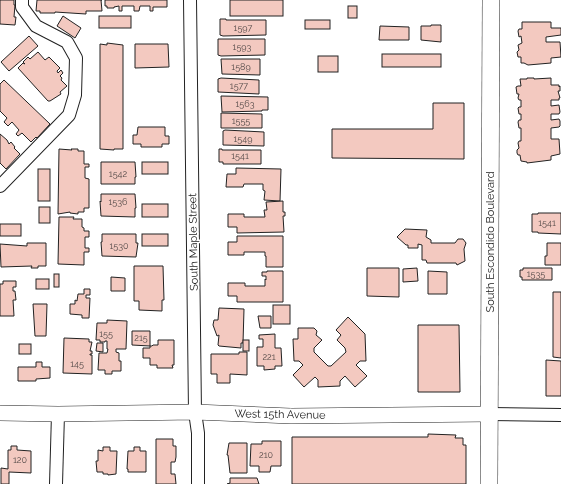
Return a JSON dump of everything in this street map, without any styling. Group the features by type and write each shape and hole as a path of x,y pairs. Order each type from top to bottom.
{"main road":[{"name":"South Escondido Boulevard","path":"489,484 491,0"}],"street":[{"path":"0,186 69,115 74,95 76,58 67,42 36,26 22,7 22,0"},
{"name":"South Maple Street","path":"190,0 195,412 198,433 198,484"},
{"name":"West 15th Avenue","path":"0,413 58,414 195,412 291,416 489,414 561,415"},
{"path":"56,484 58,414"}],"building":[{"path":"0,0 14,0 14,17 16,17 15,25 0,24"},
{"path":"37,0 101,0 102,11 86,11 86,14 55,12 40,13 40,11 36,11"},
{"path":"105,0 167,0 167,7 153,7 153,11 150,11 150,6 140,6 139,11 134,11 134,6 122,6 122,11 119,11 119,6 107,8 107,6 105,6"},
{"path":"230,0 283,0 283,16 230,16"},
{"path":"348,6 357,6 357,18 348,18"},
{"path":"63,16 81,28 75,38 57,26"},
{"path":"99,16 131,16 131,28 99,28"},
{"path":"220,19 266,20 266,35 220,35"},
{"path":"305,20 330,20 330,29 305,29"},
{"path":"522,22 551,22 551,28 561,28 561,35 546,37 546,42 560,42 561,57 551,58 551,63 528,65 521,63 521,57 518,57 517,52 519,50 518,45 522,43 521,36 519,37 518,31 519,29 522,29"},
{"path":"441,25 441,42 421,40 421,26"},
{"path":"380,26 409,27 409,40 379,40"},
{"path":"29,36 38,46 9,71 1,62"},
{"path":"218,39 265,39 265,55 218,55"},
{"path":"107,43 123,45 123,149 114,150 100,149 100,44 107,45"},
{"path":"135,44 168,44 169,67 135,68"},
{"path":"38,52 45,60 49,57 60,68 57,71 58,73 61,70 63,73 60,76 62,78 61,80 67,86 60,92 61,94 50,101 48,101 18,68 23,63 25,64 23,62 28,57 30,59"},
{"path":"382,54 441,54 441,67 382,67"},
{"path":"318,56 338,56 338,72 318,72"},
{"path":"221,59 260,59 260,75 222,74"},
{"path":"551,78 551,85 560,86 560,91 558,91 560,98 559,100 551,100 551,106 559,105 560,112 559,114 551,114 551,120 559,119 560,126 551,128 551,139 559,139 560,154 551,156 551,160 527,163 521,161 520,155 517,153 519,148 518,143 521,141 521,128 519,128 518,122 521,120 521,114 519,114 518,108 521,107 521,100 518,98 519,94 517,94 516,87 521,86 520,79"},
{"path":"218,79 259,80 259,94 218,92"},
{"path":"4,80 50,124 37,138 36,137 31,142 22,133 18,136 16,134 19,130 12,122 8,126 4,122 7,118 0,111 0,84"},
{"path":"221,96 268,97 268,110 222,112"},
{"path":"433,103 464,103 464,159 332,158 332,129 433,129"},
{"path":"221,113 262,114 262,128 221,128"},
{"path":"138,127 165,127 165,136 169,136 169,144 162,144 162,147 141,147 141,144 133,144 133,135 137,135"},
{"path":"223,131 264,132 264,146 223,145"},
{"path":"0,134 9,144 11,142 20,154 6,169 0,163"},
{"path":"59,149 78,149 78,151 84,151 84,164 89,164 89,167 85,167 85,178 89,179 89,208 84,208 84,212 78,212 78,214 70,212 58,214"},
{"path":"219,149 261,150 261,164 223,164 223,162 219,162"},
{"path":"101,162 135,162 135,184 101,184"},
{"path":"142,162 168,162 168,174 142,174"},
{"path":"236,168 281,169 280,201 264,200 265,191 263,190 263,184 244,184 243,187 226,187 227,174 236,174"},
{"path":"38,169 50,169 50,201 38,201"},
{"path":"101,194 135,194 135,217 101,216"},
{"path":"283,201 283,212 285,212 285,216 283,216 284,232 237,233 237,227 228,227 228,214 244,214 244,217 265,217 264,210 267,210 266,202"},
{"path":"142,204 168,204 168,217 142,217"},
{"path":"39,207 50,207 50,223 39,223"},
{"path":"561,213 561,234 532,232 532,214"},
{"path":"59,217 74,217 73,219 82,219 82,227 84,228 84,231 89,231 89,237 85,237 85,248 89,248 89,252 84,252 84,265 58,264"},
{"path":"0,224 21,224 21,236 0,236"},
{"path":"405,229 427,230 426,237 431,240 431,243 455,243 458,239 463,239 466,243 464,249 465,261 457,265 456,263 427,263 426,260 422,260 422,245 418,244 418,248 408,248 408,245 397,237"},
{"path":"102,234 136,234 136,243 138,243 136,257 102,256"},
{"path":"142,234 168,234 168,246 142,246"},
{"path":"237,236 283,236 283,267 266,267 265,252 244,252 244,255 228,255 228,242 237,242"},
{"path":"27,243 46,243 46,266 38,266 38,268 31,268 32,266 1,267 0,244 27,246"},
{"path":"547,243 561,243 561,265 545,265"},
{"path":"134,266 163,266 164,300 162,300 162,311 139,310 139,301 134,301"},
{"path":"367,268 399,268 399,297 367,296"},
{"path":"417,268 418,281 403,282 403,269"},
{"path":"523,268 552,268 552,280 522,280 522,277 520,277 520,270 523,270"},
{"path":"283,271 283,302 237,302 237,296 228,296 228,283 245,283 245,286 265,286 266,276 262,276 262,272"},
{"path":"428,271 447,272 447,294 428,294"},
{"path":"54,274 59,274 59,287 54,287"},
{"path":"111,277 125,278 125,291 111,291"},
{"path":"36,279 49,279 49,289 36,289"},
{"path":"3,281 16,281 16,287 13,287 16,300 13,300 14,316 0,316 0,284 3,284"},
{"path":"84,289 90,289 90,295 86,295 86,298 90,298 89,318 82,318 82,315 70,314 70,304 75,304 78,294 84,294"},
{"path":"553,292 561,292 561,358 553,357"},
{"path":"33,304 47,304 46,336 35,336"},
{"path":"273,305 290,305 290,324 273,324"},
{"path":"219,308 244,309 243,343 241,343 241,348 218,345 219,335 217,336 213,325 214,320 218,320"},
{"path":"258,316 271,316 271,328 260,328"},
{"path":"348,317 365,334 366,361 360,361 356,365 367,376 355,387 345,376 340,381 340,386 318,387 318,380 315,377 304,387 293,375 303,365 299,361 294,361 293,339 298,339 298,328 314,328 317,331 316,335 322,340 314,348 314,352 328,366 331,366 346,352 345,348 337,340 341,335 336,330"},
{"path":"107,320 127,321 126,349 116,349 116,352 119,353 119,361 121,361 121,371 112,371 112,374 105,374 105,370 98,370 99,353 107,353 108,349 107,341 100,342 100,340 96,340 97,323 107,323"},
{"path":"418,325 459,325 460,392 418,392"},
{"path":"132,331 150,331 150,346 132,345"},
{"path":"275,334 275,348 281,348 282,366 275,366 275,369 264,370 264,366 257,366 257,347 263,347 263,339 259,339 259,335"},
{"path":"64,338 89,339 89,342 92,342 90,351 92,351 92,354 90,355 92,355 92,374 63,373"},
{"path":"158,340 174,340 173,368 157,368 157,365 150,365 150,358 143,358 143,348 150,348 150,346 158,345"},
{"path":"243,340 249,340 249,351 243,351"},
{"path":"97,343 103,343 103,352 96,351"},
{"path":"19,344 31,344 31,354 19,354"},
{"path":"239,352 247,352 247,375 230,374 230,383 217,383 217,374 211,374 211,354 239,354"},
{"path":"546,360 561,361 561,396 546,396"},
{"path":"36,362 42,362 42,367 50,367 50,378 36,379 36,381 18,381 18,367 36,367"},
{"path":"428,434 456,435 455,438 463,438 463,445 466,445 466,484 292,484 292,437 428,437"},
{"path":"156,439 173,439 173,446 176,446 176,457 175,462 171,462 171,474 175,474 176,484 156,484"},
{"path":"262,441 281,441 281,466 271,466 270,472 259,472 259,466 250,466 251,444 262,444"},
{"path":"229,443 247,443 247,473 230,473 227,455"},
{"path":"11,446 17,446 17,450 31,451 31,473 9,472 9,484 1,484 1,468 8,469 8,450 11,450"},
{"path":"103,447 110,447 110,451 117,451 116,474 108,475 103,474 103,472 97,472 96,461 98,461 98,450 103,451"},
{"path":"134,447 140,447 140,451 146,451 146,472 128,472 128,451 134,451"},
{"path":"230,478 257,478 259,484 227,484 230,483"}]}
